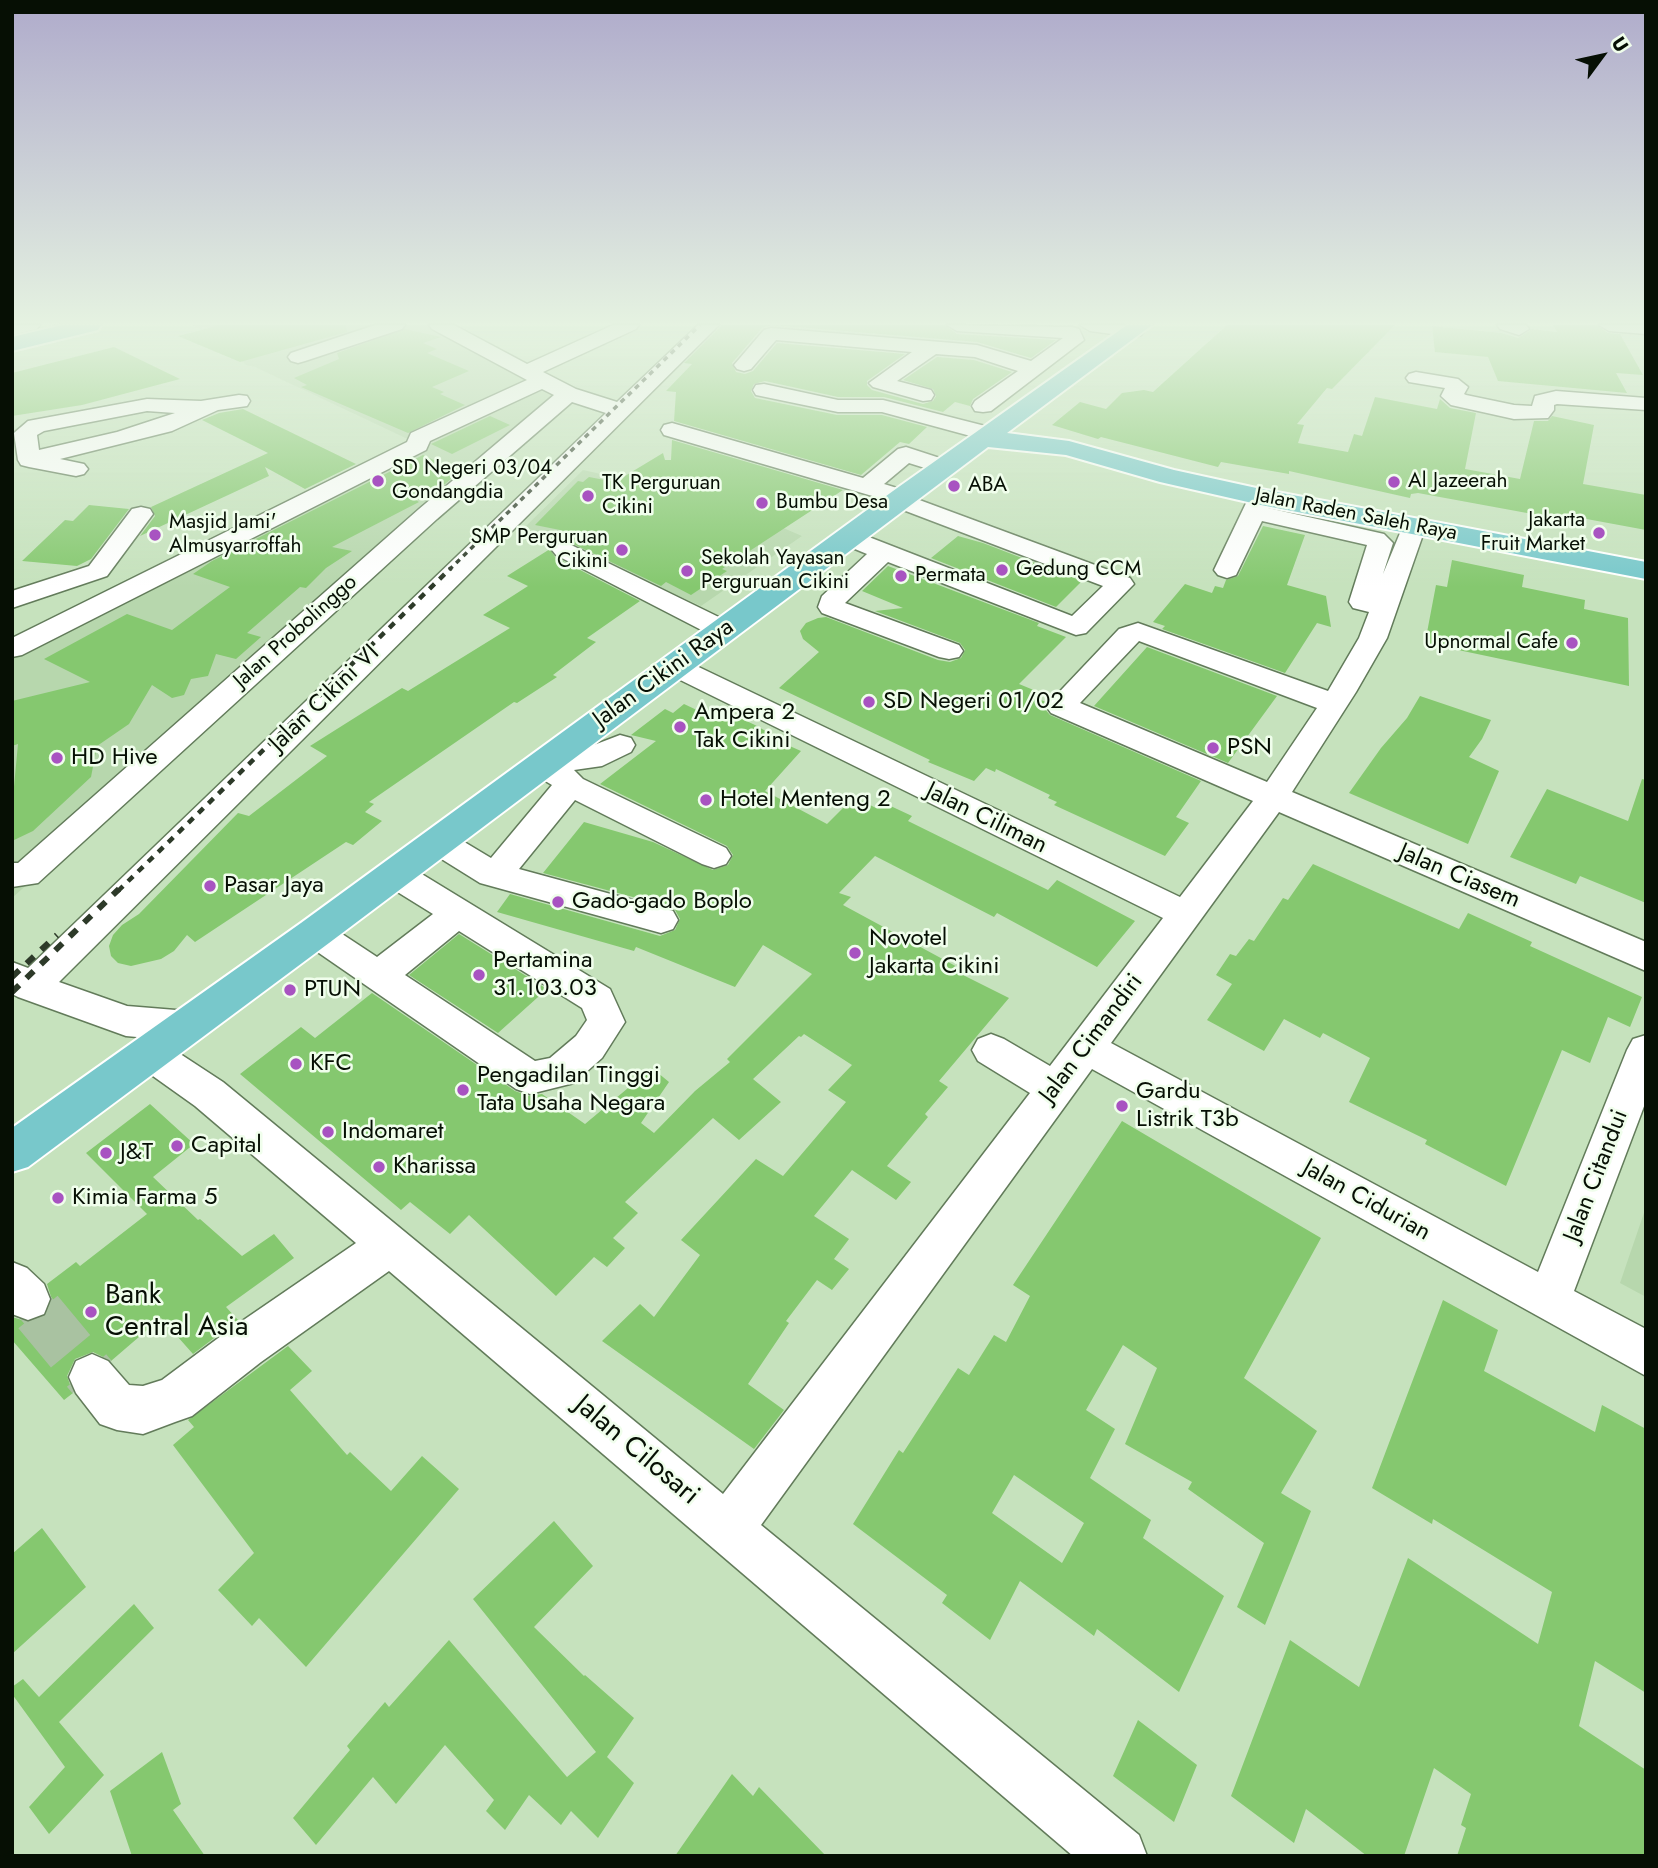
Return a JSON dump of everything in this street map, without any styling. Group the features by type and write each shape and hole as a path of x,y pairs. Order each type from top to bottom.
{"main road":[{"name":"Jalan Cikini Raya","path":"12,1153 439,842 900,498 1021,412"},
{"name":"Jalan Raden Saleh Raya","path":"1014,417 1035,433 1069,448 1258,504 1323,518 1414,526 1646,571"},
{"name":"Jalan Raden Saleh Raya","path":"986,437 1069,448"}],"street":[{"path":"21,462 25,433 36,426 109,412"},
{"path":"21,462 164,426 193,412"},
{"path":"12,649 418,445 419,438 467,412"},
{"name":"Jalan Probolinggo","path":"19,875 547,412"},
{"name":"Jalan Cikini VI","path":"22,981 619,412"},
{"path":"904,412 986,437"},
{"path":"996,412 1014,417"},
{"path":"1519,412 1541,412"},
{"path":"672,430 868,486 1121,584 1076,627 847,537"},
{"path":"868,486 906,454 944,467"},
{"path":"21,462 76,469"},
{"path":"1227,570 1258,504"},
{"path":"12,600 98,570 141,514"},
{"path":"1323,518 1372,537 1380,543 1362,602 1384,608"},
{"name":"Jalan Cimandiri","path":"728,1528 1272,798 1334,704 1373,638 1414,526"},
{"path":"565,550 723,630"},
{"path":"884,552 831,602 831,607 949,652"},
{"name":"Jalan Ciasem","path":"1334,704 1138,631 1129,635 1061,706 1646,957"},
{"name":"Jalan Ciliman","path":"674,666 1185,914"},
{"path":"550,758 577,761 591,759 620,745"},
{"path":"550,758 570,785 714,856"},
{"path":"492,874 498,872 570,785"},
{"path":"439,842 492,874 661,920"},
{"path":"315,933 530,1079 561,1072 589,1047 607,1022 597,999 395,874"},
{"path":"378,976 458,914"},
{"path":"22,981 126,1021 188,1026"},
{"name":"Jalan Cidurian","path":"1086,1048 1646,1354"},
{"path":"991,1050 1055,1088"},
{"name":"Jalan Citandui","path":"1548,1301 1646,1050"},
{"name":"Jalan Cilosari","path":"149,1053 209,1094 1118,1856"},
{"path":"92,1377 117,1407 143,1410 175,1399 244,1346 390,1245"}],"shaded area":[{"path":"351,412 553,412 12,898 12,644 414,442"},
{"name":"Sekolah Yayasan Perguruan Cikini","path":"583,470 614,477 643,490 674,481 802,536 701,606 525,527"},
{"path":"1646,1207 1646,1297 1620,1283"}],"building":[{"path":"12,412 36,412 12,416"},
{"path":"250,412 356,464 305,489 265,467 269,476 140,536 155,516 151,507 268,453 202,420 219,413"},
{"path":"360,412 450,412 408,433"},
{"path":"675,412 823,412 837,415 882,415 927,427 909,444 900,442 861,475 674,421"},
{"path":"1068,412 1307,412 1297,424 1304,425 1298,443 1348,452 1354,434 1362,436 1370,412 1472,412 1476,413 1465,469 1520,479 1534,421 1548,421 1552,416 1594,425 1583,484 1646,495 1646,530 1565,515 1565,520 1418,493 1411,494 1410,498 1289,471 1289,474 1221,462 1218,467 1101,437 1098,439 1052,425"},
{"path":"490,416 510,425 452,454 431,444"},
{"name":"Sekolah Yayasan Perguruan Cikini","path":"672,440 843,490 722,569 727,571 691,595 666,582 661,586 565,540 575,533 535,525 578,481 583,482 589,477 615,482 663,453 665,460 671,460"},
{"path":"423,455 459,472 445,484 414,499 419,502 332,547 352,551 326,568 306,588 300,587 247,633 261,637 236,659 216,654 208,676 191,679 184,695 172,698 152,685 129,724 97,746 91,777 33,831 12,841 18,744 12,746 12,701 90,682 44,659 127,614 172,630 230,587 193,574 212,561"},
{"path":"89,505 129,509 91,559 77,566 22,561 65,520 73,521"},
{"path":"1263,526 1305,535 1287,585 1326,596 1331,627 1317,623 1285,673 1162,629 1165,626 1153,622 1185,584 1212,593 1215,586 1223,588 1226,580 1238,576"},
{"name":"Gedung CCM","path":"958,536 1082,581 1056,607 931,558"},
{"path":"550,549 555,557 640,601 587,638 596,642 553,675 557,677 517,703 514,702 369,802 374,804 365,812 382,821 353,845 346,842 195,942 187,935 174,951 161,959 131,966 118,963 111,956 109,946 113,935 122,925 139,914 238,813 249,816 327,756 310,746 402,688 408,691 510,628 483,615 528,586 507,576"},
{"path":"1452,560 1524,575 1522,587 1585,600 1584,609 1628,618 1629,686 1425,643 1436,585 1447,587"},
{"path":"888,566 1039,623 1037,626 1066,637 1019,684 1036,691 1031,696 1046,702 1044,708 1050,715 1201,781 1176,817 1189,823 1165,856 1054,805 1057,802 1048,798 1050,795 996,769 995,772 986,768 974,781 928,762 930,760 779,688 819,652 803,639 800,631 806,623 818,618 826,617 938,660 950,662 961,658 965,650 960,643 875,611 903,608 862,591"},
{"path":"1147,647 1277,696 1228,763 1094,706"},
{"path":"1420,696 1491,720 1469,757 1499,771 1468,844 1349,793 1381,748 1407,718"},
{"path":"684,704 716,719 725,711 801,751 765,791 827,824 854,797 876,808 882,802 912,816 908,821 1048,890 1057,880 1135,921 1097,967 997,913 994,917 875,856 839,893 851,897 843,905 961,969 959,973 1009,998 939,1081 948,1087 925,1114 928,1117 887,1166 911,1182 896,1200 852,1170 814,1216 849,1239 834,1259 849,1269 832,1290 817,1280 786,1321 789,1323 748,1384 784,1410 754,1449 602,1341 640,1304 654,1317 700,1255 681,1240 756,1159 783,1176 846,1102 828,1090 852,1065 804,1034 799,1036 753,1079 781,1102 739,1140 713,1118 625,1202 638,1213 613,1238 625,1248 607,1267 594,1257 556,1296 469,1215 450,1234 410,1202 401,1210 240,1074 301,1027 315,1038 372,993 515,1091 529,1096 542,1094 585,1124 652,1068 669,1082 641,1123 654,1133 695,1091 730,1062 727,1059 812,974 763,945 735,987 636,947 634,951 497,912 510,894 660,936 675,930 680,919 674,908 543,873 584,822 653,842 713,870 728,865 733,855 727,846 600,784 656,741 631,735 665,709 673,713"},
{"path":"1642,779 1646,780 1646,903 1580,876 1576,884 1510,857 1547,789 1628,821"},
{"path":"1313,864 1459,929 1468,913 1532,942 1530,946 1642,997 1630,1027 1608,1017 1590,1063 1562,1050 1506,1186 1425,1144 1427,1140 1349,1102 1370,1058 1323,1033 1320,1038 1284,1019 1264,1051 1207,1020 1232,984 1216,975 1230,954 1236,956 1249,939 1254,941 1283,898 1288,900"},
{"name":"Pertamina 31.103.03","path":"459,934 547,989 498,1033 409,975"},
{"path":"150,1104 194,1144 153,1177 198,1220 242,1256 274,1234 294,1258 226,1307 238,1320 193,1354 161,1318 111,1361 93,1352 75,1359 67,1376 73,1393 64,1400 12,1340 12,1317 29,1322 45,1316 52,1300 47,1284 76,1262 80,1266 147,1214 86,1153"},
{"path":"1122,1121 1321,1238 1244,1378 1317,1431 1281,1493 1311,1511 1265,1625 1237,1607 1264,1543 1188,1489 1192,1482 1125,1444 1157,1368 1123,1345 1086,1410 1115,1429 1090,1478 1151,1520 1143,1538 1224,1596 1179,1692 1097,1629 1094,1636 1020,1581 990,1640 942,1603 947,1595 853,1524 899,1450 903,1453 958,1368 969,1375 994,1335 1006,1342 1030,1296 1013,1285","holes":["1014,1475 1084,1523 1062,1563 992,1513"]},
{"path":"1443,1300 1498,1330 1484,1371 1595,1432 1602,1405 1646,1429 1646,1693 1595,1661 1579,1726 1646,1770 1646,1856 1457,1856 1466,1828 1461,1825 1471,1794 1434,1768 1404,1856 1367,1856 1306,1809 1294,1843 1231,1796 1290,1640 1359,1687 1408,1558 1538,1644 1552,1592 1433,1519 1432,1524 1372,1488"},
{"path":"288,1346 312,1371 290,1390 347,1455 350,1452 391,1491 422,1456 459,1489 306,1667 259,1618 252,1626 218,1590 254,1553 173,1445 194,1427 188,1420"},
{"path":"554,1521 593,1566 534,1627 584,1676 634,1718 607,1757 634,1783 598,1838 571,1811 561,1825 529,1795 505,1830 486,1811 494,1800 445,1745 396,1804 373,1777 316,1845 293,1818 350,1750 347,1746 385,1702 389,1707 449,1640 567,1777 596,1752 473,1599"},
{"path":"42,1528 86,1587 12,1654 12,1554"},
{"path":"134,1604 154,1628 59,1722 104,1775 49,1834 29,1807 65,1767 12,1694 12,1687 23,1679 39,1697"},
{"path":"1138,1720 1197,1765 1174,1822 1113,1776"},
{"path":"162,1752 181,1804 173,1810 205,1856 132,1856 110,1791"},
{"path":"732,1774 753,1796 759,1787 826,1856 675,1856"}],"tunnel":[{"path":"28,1299 40,1313"},
{"path":"38,1312 92,1377"}],"railway":[{"path":"449,570 611,412"},
{"path":"118,891 451,568"},
{"path":"12,992 119,889"},
{"path":"12,977 57,935"}],"place":[{"name":"SD Negeri 03/04 Gondangdia","path":"378,481"},
{"name":"Al Jazeerah","path":"1394,482"},
{"name":"ABA","path":"954,486"},
{"name":"TK Perguruan Cikini","path":"588,496"},
{"name":"Bumbu Desa","path":"762,503"},
{"name":"Jakarta Fruit Market","path":"1599,533"},
{"name":"Masjid Jami' Almusyarroffah","path":"155,535"},
{"name":"SMP Perguruan Cikini","path":"622,550"},
{"name":"Gedung CCM","path":"1002,570"},
{"name":"Sekolah Yayasan Perguruan Cikini","path":"687,571"},
{"name":"Permata","path":"901,576"},
{"name":"Upnormal Cafe","path":"1572,643"},
{"name":"SD Negeri 01/02","path":"869,702"},
{"name":"Ampera 2 Tak Cikini","path":"680,727"},
{"name":"PSN","path":"1213,748"},
{"name":"HD Hive","path":"57,758"},
{"name":"Hotel Menteng 2","path":"706,800"},
{"name":"Pasar Jaya","path":"210,886"},
{"name":"Gado-gado Boplo","path":"558,902"},
{"name":"Novotel Jakarta Cikini","path":"855,953"},
{"name":"Pertamina 31.103.03","path":"479,975"},
{"name":"PTUN","path":"290,990"},
{"name":"KFC","path":"296,1064"},
{"name":"Pengadilan Tinggi Tata Usaha Negara","path":"463,1090"},
{"name":"Gardu Listrik T3b","path":"1122,1106"},
{"name":"Indomaret","path":"328,1132"},
{"name":"Capital","path":"177,1146"},
{"name":"J&T","path":"106,1153"},
{"name":"Kharissa","path":"379,1167"},
{"name":"Kimia Farma 5","path":"58,1198"},
{"name":"Bank Central Asia","path":"91,1312"}]}
